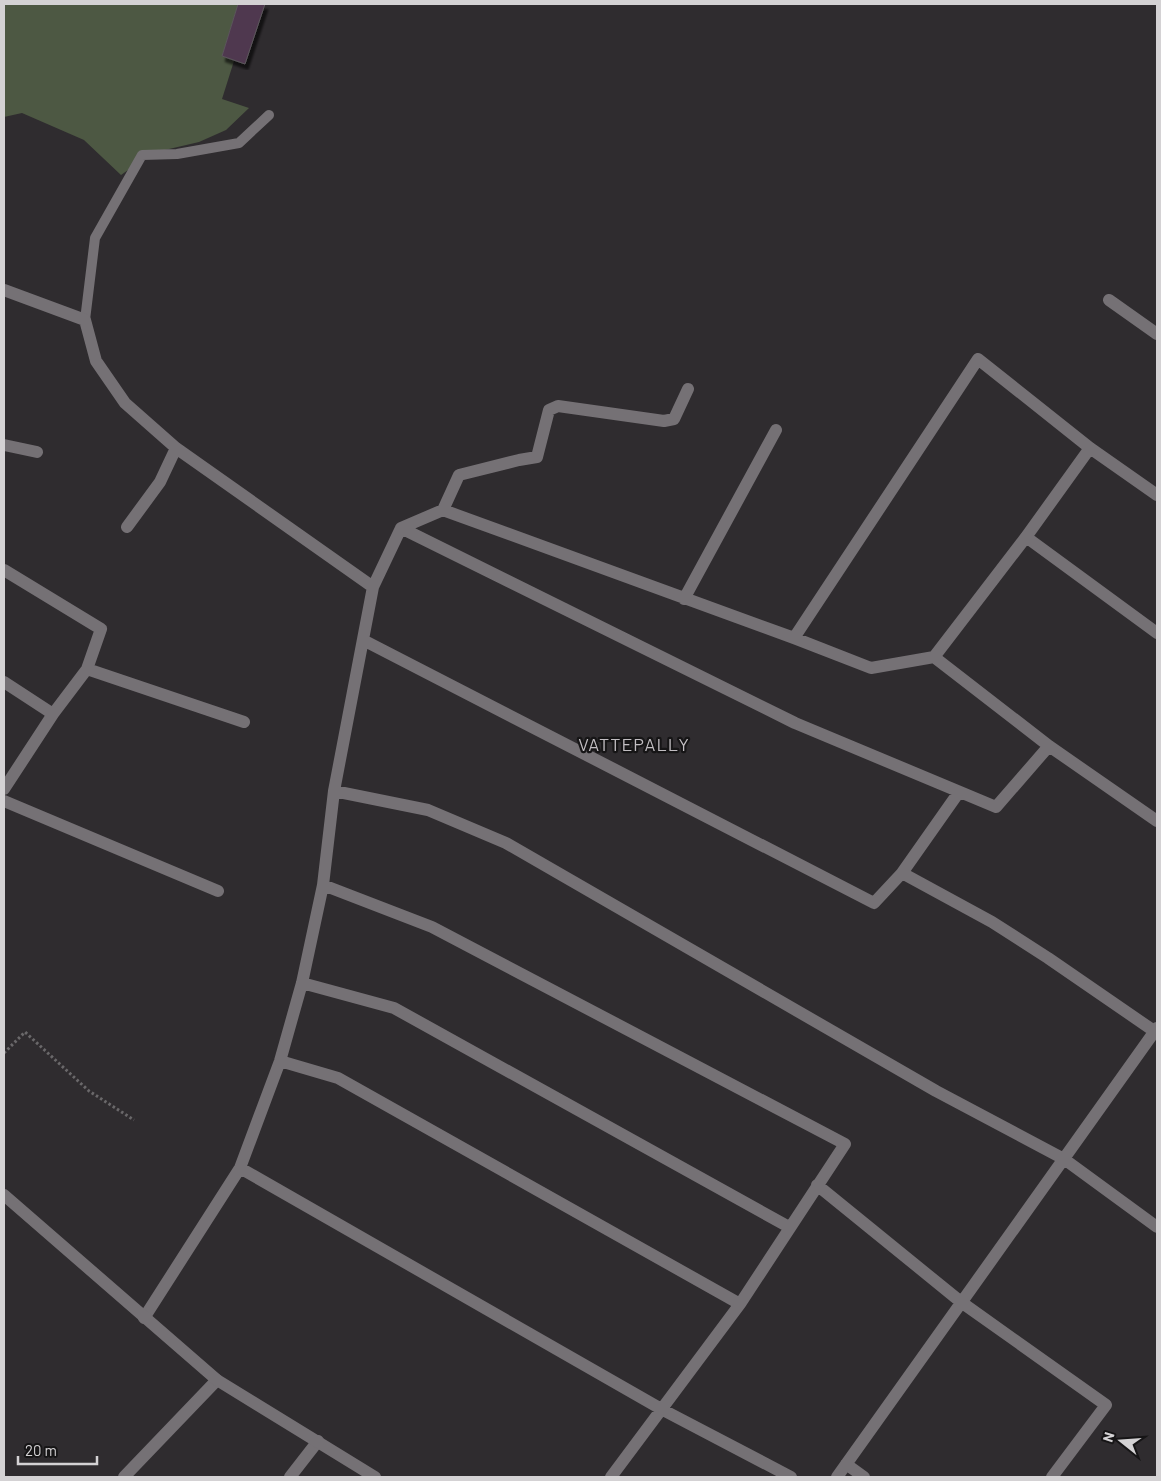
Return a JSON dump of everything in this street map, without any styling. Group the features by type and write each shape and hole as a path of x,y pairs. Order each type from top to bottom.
{"street":[{"path":"4,290 85,320 96,361 125,403 176,448 373,587"},
{"path":"1109,300 1157,334"},
{"path":"794,638 978,359 1090,448 1157,495"},
{"path":"144,1318 240,1168 280,1062 302,983 323,885 334,791 373,587 401,528 442,510 459,475 537,457 549,410 558,406 664,421 674,419 688,389"},
{"path":"684,599 776,430"},
{"path":"4,445 37,452"},
{"path":"127,527 160,482 176,448"},
{"path":"442,510 794,638 871,668 934,656 1026,537 1090,448"},
{"path":"401,528 795,723 996,807 1049,746"},
{"path":"1026,537 1157,633"},
{"path":"4,570 101,629 87,669 53,714 4,789"},
{"path":"363,640 874,903 902,873 959,792"},
{"path":"934,656 1049,746 1157,821"},
{"path":"87,669 244,722"},
{"path":"4,682 53,714"},
{"path":"334,791 428,810 506,843 927,1086 1064,1159 1157,1227"},
{"path":"4,802 218,891"},
{"path":"837,1477 1156,1031 992,922 902,873"},
{"path":"323,885 432,927 844,1144 740,1304 612,1477"},
{"path":"302,983 394,1008 789,1227"},
{"path":"280,1062 338,1078 740,1304"},
{"path":"240,1168 663,1410 791,1477"},
{"path":"817,1185 961,1302 1106,1405 1052,1477"},
{"path":"4,1195 217,1380 375,1477"},
{"path":"124,1477 217,1380"},
{"path":"290,1477 318,1441"},
{"path":"846,1464 864,1477"}],"lane":[{"path":"85,320 95,238 142,155 177,154 238,143 269,115"}],"path":[{"path":"4,1053 25,1032 89,1091 134,1120"}],"green space":[{"path":"4,4 238,4 222,56 234,61 222,99 249,108 226,130 199,142 152,153 121,175 84,140 22,113 4,117"}],"building":[{"path":"238,4 265,4 245,64 222,56"}],"district":[{"name":"VATTEPALLY","path":"634,745"}]}
